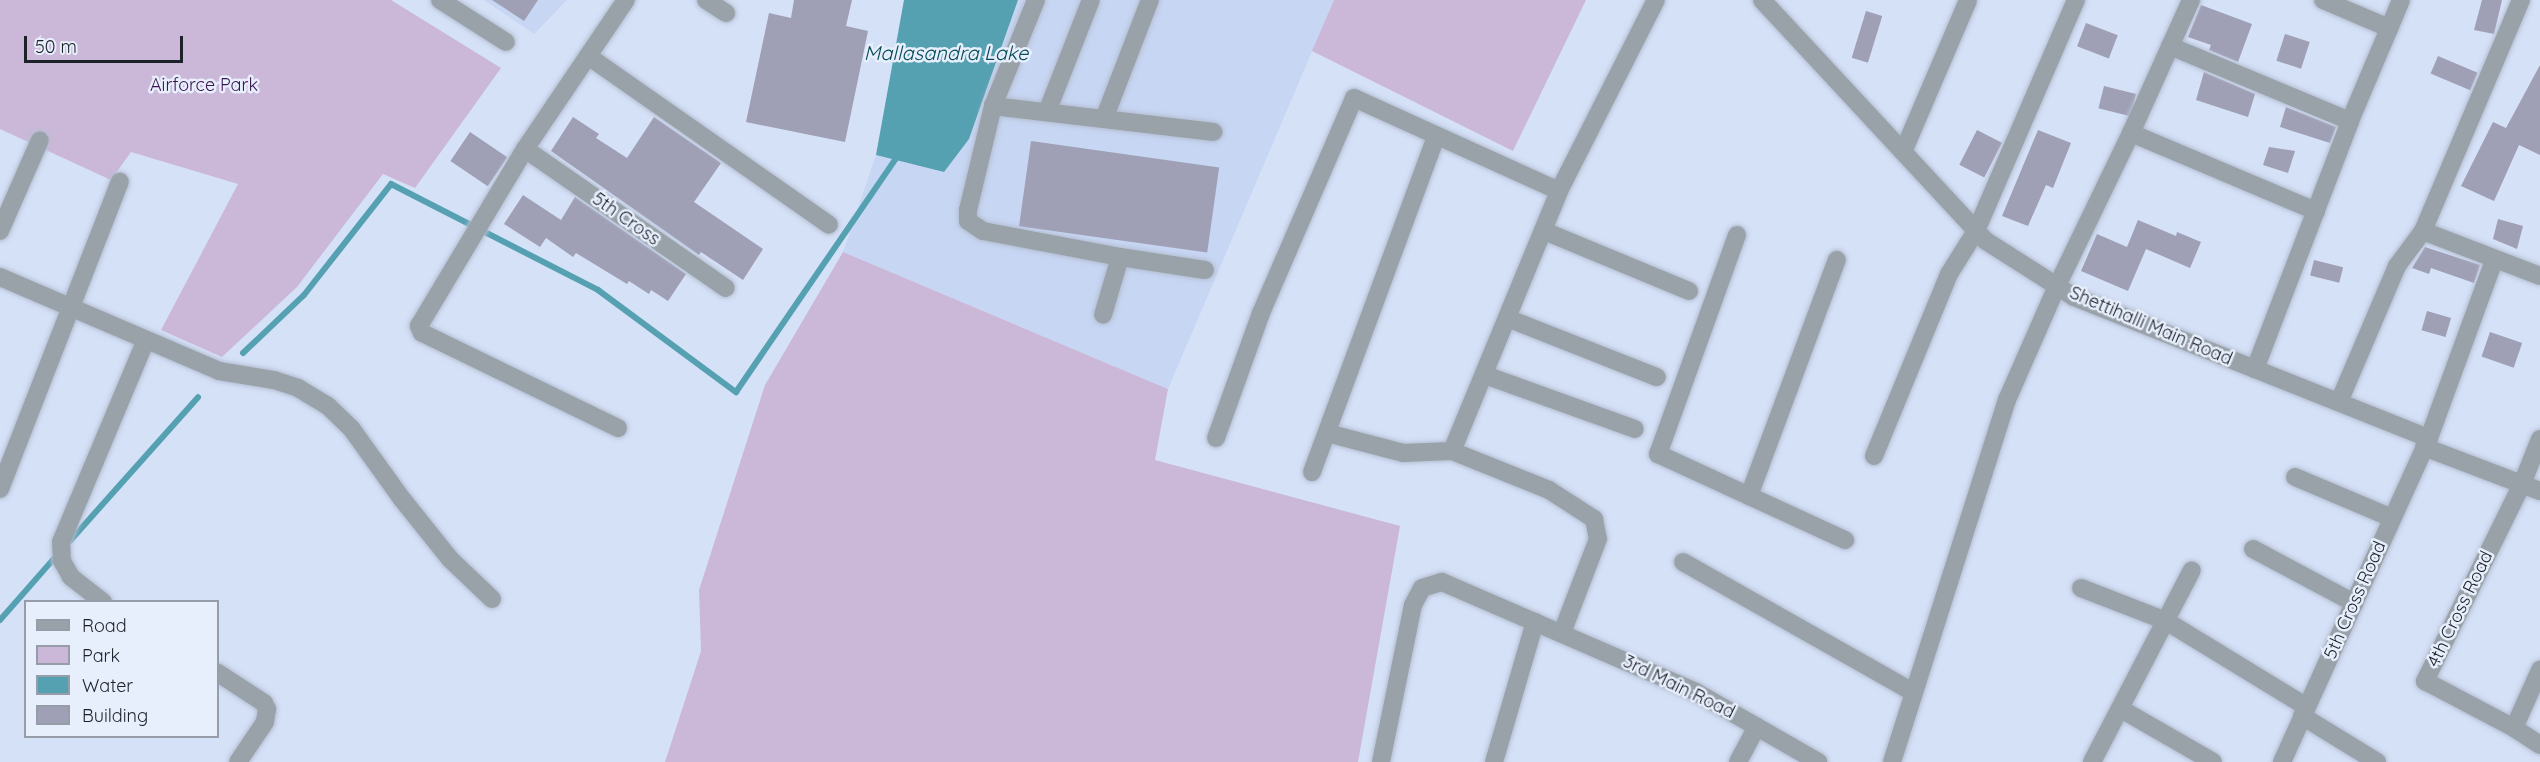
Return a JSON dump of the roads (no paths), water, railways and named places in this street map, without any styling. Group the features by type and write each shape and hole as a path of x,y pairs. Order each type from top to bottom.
{"street":[{"path":"440,0 506,42"},
{"path":"618,428 419,330 420,321 525,149 626,0"},
{"path":"706,0 726,13"},
{"path":"1036,0 993,106 968,210 968,221 983,231 1205,270"},
{"path":"1047,112 1091,0"},
{"path":"1104,119 1150,0"},
{"path":"1452,451 1559,191 1656,0"},
{"name":"Shettihalli Main Road","path":"1762,0 1986,241 2074,297 2339,402 2540,491"},
{"path":"1903,152 1968,0"},
{"path":"1874,456 1949,274 1976,231 2076,0"},
{"path":"1892,762 1912,692 2007,400 2057,286 2131,134 2191,0"},
{"path":"2324,0 2389,28"},
{"path":"2255,369 2350,121 2401,0"},
{"path":"2339,402 2397,266 2423,231 2521,0"},
{"path":"2170,46 2350,121"},
{"path":"588,56 829,225"},
{"path":"1216,438 1261,313 1354,98 1559,191"},
{"path":"993,106 1213,132"},
{"path":"2131,134 2316,212"},
{"path":"1312,472 1436,136"},
{"path":"0,231 40,140"},
{"name":"5th Cross","path":"525,149 726,288"},
{"path":"0,489 120,182"},
{"path":"1544,231 1689,291"},
{"path":"2423,231 2540,276"},
{"path":"1737,235 1658,454 1845,540"},
{"path":"1104,315 1120,256"},
{"path":"1749,496 1837,260"},
{"name":"5th Cross Road","path":"2282,762 2427,442 2494,260"},
{"path":"0,277 219,371 274,380 298,388 328,406 351,428 402,499 450,558 492,599"},
{"path":"1507,318 1657,377"},
{"path":"100,600 71,577 62,561 61,542 146,340"},
{"path":"1485,375 1635,429"},
{"path":"1327,433 1403,453 1452,451 1549,490 1594,519 1598,539 1562,633"},
{"path":"2522,484 2540,440"},
{"path":"2295,477 2392,518"},
{"name":"4th Cross Road","path":"2522,484 2425,681 2540,745"},
{"path":"2253,549 2354,603"},
{"path":"1683,562 1912,692"},
{"path":"2092,762 2192,570"},
{"name":"3rd Main Road","path":"1381,762 1413,605 1422,588 1442,582 1696,692 1818,762"},
{"path":"2080,588 2166,621 2377,762"},
{"path":"1494,762 1535,622"},
{"path":"219,674 264,702 267,709 265,722 238,762"},
{"path":"2514,729 2538,679"},
{"path":"2121,709 2213,762"},
{"path":"1738,762 1757,727"}],"water":[{"name":"Mallasandra Lake","path":"904,0 1018,0 969,139 944,172 876,155"}],"waterway":[{"path":"243,353 304,295 391,184 598,290 736,392 899,154"},
{"path":"69,542 198,397"},
{"path":"0,620 58,554"}],"park label":[{"name":"Airforce Park","path":"204,85"}]}
